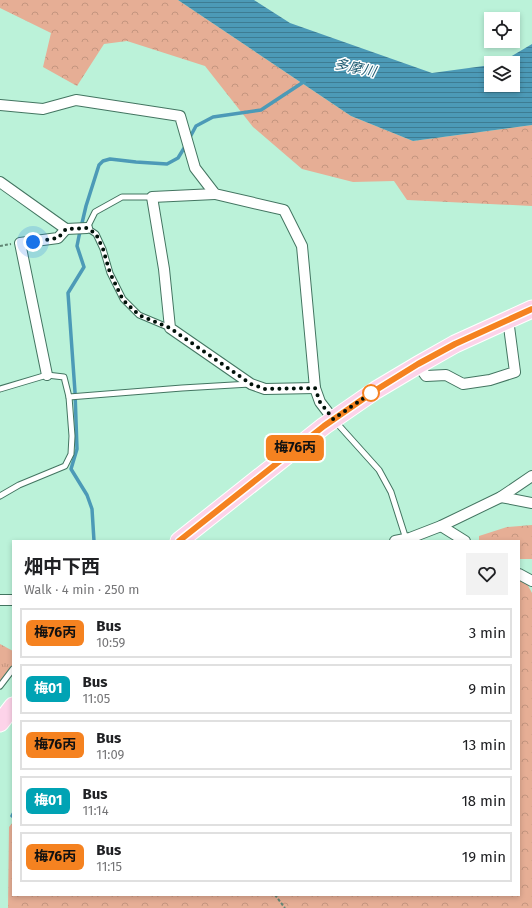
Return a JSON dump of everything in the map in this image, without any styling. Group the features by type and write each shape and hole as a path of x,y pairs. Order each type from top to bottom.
{"main road":[{"path":"180,540 333,419 376,390 418,364 455,344 532,309"},
{"path":"0,723 12,707"}],"street":[{"path":"0,105 43,109 76,100 180,116 195,168 215,194"},
{"path":"0,182 66,229 87,228"},
{"path":"315,388 265,389 251,384 170,328 164,268 152,197 215,194 284,210 302,246 315,388 320,402 333,419"},
{"path":"47,375 20,243 58,238 66,229"},
{"path":"418,364 426,376 446,375 463,384 490,380 515,372 508,319"},
{"path":"400,540 441,526 501,498 532,476"},
{"path":"501,498 532,503"},
{"path":"441,526 463,540"},
{"path":"520,575 532,581"},
{"path":"0,600 12,600"}],"lane":[{"path":"152,197 122,197 96,212 87,228 96,234 103,249 110,273 123,300 139,315 170,328"},
{"path":"0,389 47,375 64,377 69,397 72,436 71,454 65,466 19,485 0,496"},
{"path":"69,397 251,384"},
{"path":"333,419 379,470 391,492 406,539"},
{"path":"0,686 12,670"}],"path":[{"path":"276,896 285,908"}],"green space":[{"path":"0,0 178,0 351,116 413,141 532,125 532,206 407,200 394,181 353,182 302,169 253,127 205,66 127,41 104,44 77,86 43,67 51,33 0,8"},
{"path":"532,525 532,559 520,559 520,540 479,540 479,536 507,527"},
{"path":"520,571 532,593 532,908 8,908 9,827 12,823 12,896 520,896"},
{"path":"0,644 12,650 12,667 0,682"}],"water":[{"name":"多摩川","path":"178,0 254,0 290,23 432,73 484,66 484,92 520,92 520,56 512,56 532,44 532,125 413,141 351,116"}],"waterway":[{"path":"189,139 196,126 213,117 261,110 305,81"},
{"path":"94,540 92,509 87,495 71,469 77,449 75,392 68,293 84,267 77,246 79,236 86,206 99,165 103,161 110,159 167,164 178,158 186,145"}],"bus line":[{"name":"梅76丙","path":"180,540 324,426 376,390 418,364 455,344 532,309"}],"route":[{"path":"33,242 58,238 66,229 87,228 96,234 103,249 110,273 123,300 139,315 170,328 251,384 265,389 315,388 320,402 333,419 376,390 371,393"}]}
